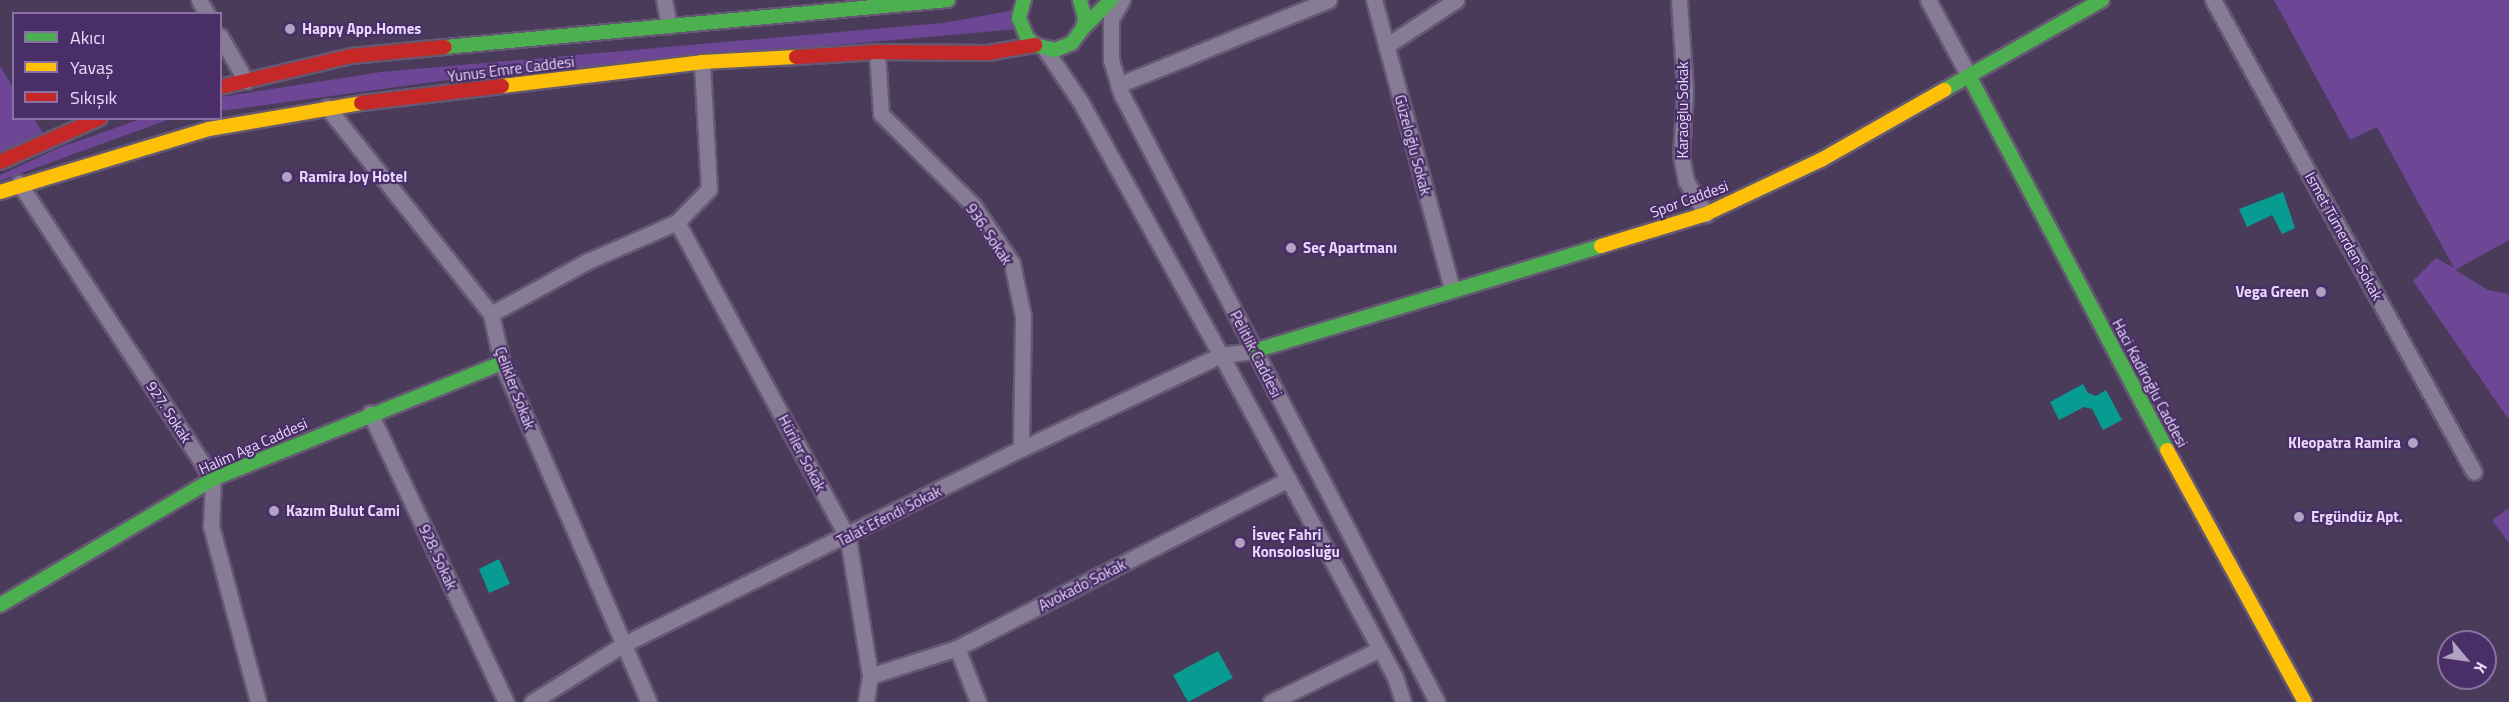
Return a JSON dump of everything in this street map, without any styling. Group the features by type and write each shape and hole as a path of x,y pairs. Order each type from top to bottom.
{"street":[{"path":"664,0 669,26"},
{"name":"Yunus Emre Caddesi","path":"222,87 351,56 669,26 828,5 948,0"},
{"path":"1024,0 1019,18 1021,29 1040,47"},
{"path":"1080,0 1085,18 1083,28"},
{"path":"1083,28 1111,0"},
{"name":"Pelitlik Caddesi","path":"1122,0 1111,19 1111,60 1118,85 1437,702"},
{"path":"1118,85 1329,0"},
{"name":"Güzeloğlu Sokak","path":"1374,0 1452,290"},
{"path":"1386,46 1456,0"},
{"name":"Karaoğlu Sokak","path":"1679,0 1685,91 1681,155 1686,180 1706,214"},
{"path":"1928,0 1969,76"},
{"name":"Spor Caddesi","path":"1254,351 1706,214 1821,160 2102,0"},
{"name":"Ismet Tümerden Sokak","path":"2213,0 2474,472"},
{"name":"Yunus Emre Caddesi","path":"0,192 20,183 209,129 327,107 702,62 877,52 988,53 1072,43 1083,28"},
{"path":"222,39 246,81"},
{"name":"Pelitlik Caddesi","path":"1040,47 1080,101 1221,355 1380,649 1403,702"},
{"name":"936. Sokak","path":"877,52 881,114 973,205 1012,263 1023,316 1020,449"},
{"path":"491,314 588,261 677,222 709,189 702,62"},
{"name":"Haci Kadiroğlu Caddesi","path":"1969,76 2232,573 2305,702"},
{"name":"Çelikler Sokak","path":"327,107 491,314 502,363 622,645 649,702"},
{"path":"0,162 75,126 94,120"},
{"name":"927. Sokak","path":"20,183 213,479"},
{"name":"Hüriler Sokak","path":"677,222 848,538 870,676 866,702"},
{"name":"Talat Efendi Sokak","path":"532,702 622,645 848,538 1020,449 1221,355 1254,351"},
{"name":"Halim Aga Caddesi","path":"0,605 213,479 370,413 502,363"},
{"name":"928. Sokak","path":"370,413 506,702"},
{"name":"Avokado Sokak","path":"870,676 957,648 1288,478"},
{"path":"213,479 211,526 258,702"},
{"path":"957,648 978,702"},
{"path":"1270,702 1380,649"}],"shaded area":[{"path":"2274,0 2509,0 2509,240 2455,270 2488,290 2509,294 2509,420 2413,281 2436,258 2454,268 2377,127 2350,140"},
{"path":"1015,10 1019,29 470,77 222,111 222,97 381,72 943,23"},
{"path":"0,66 12,85 12,120 35,120 44,135 0,156"},
{"path":"138,120 167,120 0,181 0,175 61,147"},
{"path":"2283,192 2295,228 2282,234 2272,215 2247,227 2239,209"},
{"path":"2083,384 2088,393 2096,396 2106,390 2122,420 2103,430 2092,409 2084,407 2059,420 2050,402"},
{"path":"2509,508 2509,543 2492,520"},
{"path":"499,559 510,584 489,593 479,569"},
{"path":"1218,651 1233,678 1188,702 1173,675"}],"traffic: fast":[{"path":"445,47 948,0"},
{"path":"1024,0 1019,18 1027,38 1035,45 1055,50 1072,43 1083,28 1085,18 1080,0"},
{"path":"1083,28 1111,0"},
{"path":"1944,90 2102,0"},
{"path":"1969,76 2167,450"},
{"path":"1254,351 1601,246"},
{"path":"0,605 213,479 502,363"}],"traffic: slow":[{"path":"502,86 702,62 796,57"},
{"path":"1601,246 1706,214 1821,160 1944,90"},
{"path":"0,192 209,129 361,103"},
{"path":"2167,450 2305,702"}],"traffic: jam":[{"path":"796,57 877,52 988,53 1035,45"},
{"path":"222,87 351,56 445,47"},
{"path":"361,103 502,86"},
{"path":"0,162 95,120"}],"place":[{"name":"Happy App.Homes","path":"290,29"},
{"name":"Ramira Joy Hotel","path":"287,177"},
{"name":"Seç Apartmanı","path":"1291,248"},
{"name":"Vega Green","path":"2321,292"},
{"name":"Kleopatra Ramira","path":"2413,443"},
{"name":"Kazım Bulut Cami","path":"274,511"},
{"name":"Ergündüz Apt.","path":"2299,517"},
{"name":"İsveç Fahri Konsolosluğu","path":"1240,543"}]}
